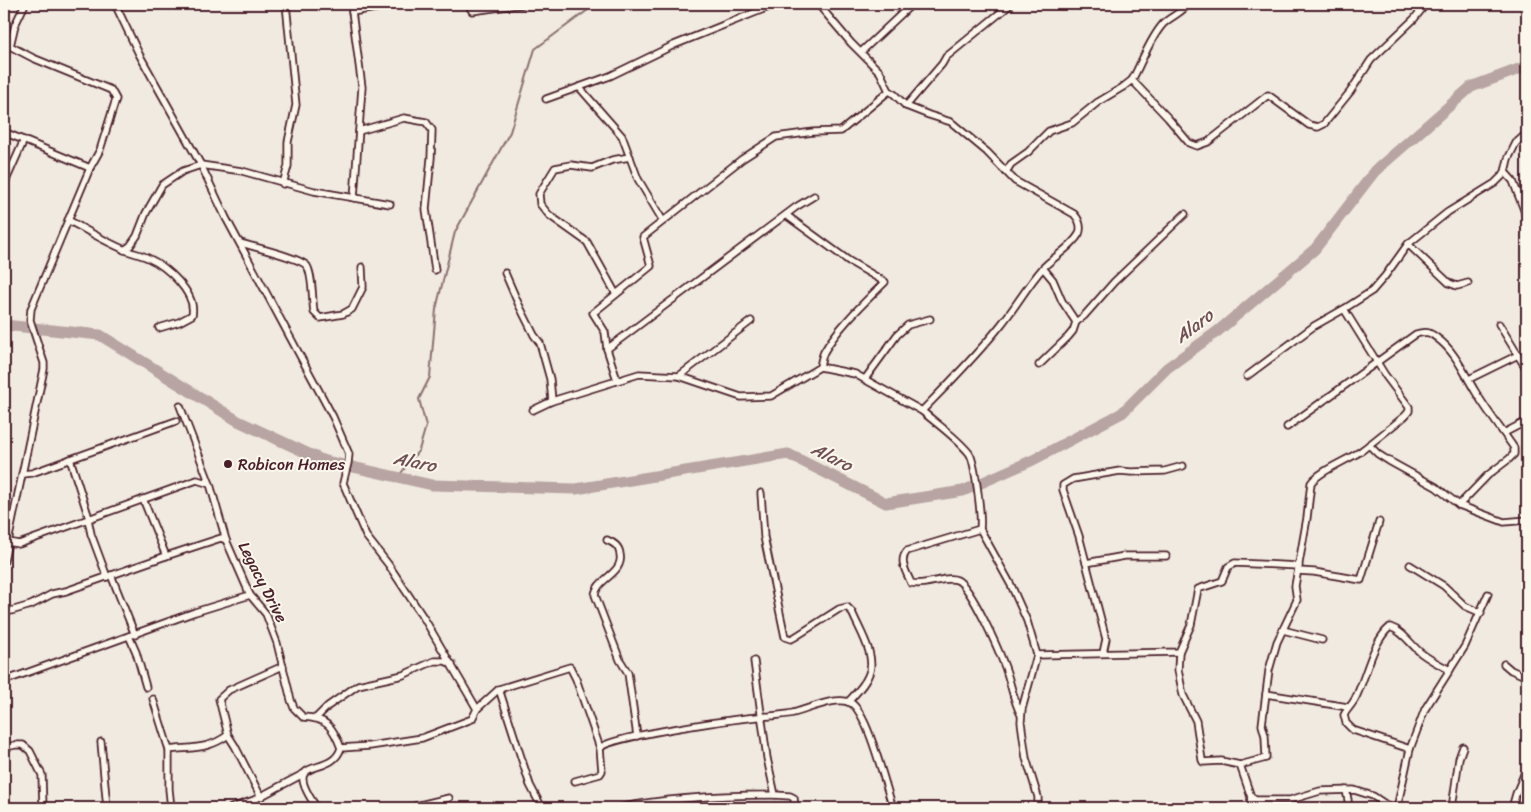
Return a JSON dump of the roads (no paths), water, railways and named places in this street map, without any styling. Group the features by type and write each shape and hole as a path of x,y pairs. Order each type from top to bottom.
{"street":[{"path":"4,561 44,369 30,320 32,309 90,168 100,150 116,99 114,93 110,90 33,58 7,45 14,25 26,4"},
{"path":"115,4 139,54 201,165 226,218 333,417 349,454 342,483 366,536 393,572 452,664 478,709"},
{"path":"283,184 288,166 288,142 296,105 286,4"},
{"path":"350,4 362,87 354,198"},
{"path":"352,12 399,4"},
{"path":"468,4 472,12 523,4"},
{"path":"546,99 610,76 674,45 776,4"},
{"path":"818,4 851,43 880,72 889,91 906,106 951,122 987,152 1015,181 1078,218 1080,233 1043,268 977,353 922,411"},
{"path":"861,52 912,4"},
{"path":"906,106 946,57 1011,4"},
{"path":"1006,172 1011,164 1028,152 1049,131 1072,123 1098,102 1132,80 1159,30 1165,22 1183,10 1188,4"},
{"path":"1132,80 1189,143 1194,145 1208,142 1268,95 1309,125 1318,127 1324,124 1350,92 1371,60 1414,20 1426,4"},
{"path":"579,87 622,136 638,179 663,221"},
{"path":"617,380 607,349 605,332 593,313 651,266 643,237 742,159 776,137 813,132 841,131 889,91"},
{"path":"359,131 404,118 426,122 432,130 426,209 435,270"},
{"path":"4,132 90,168"},
{"path":"1246,376 1314,326 1344,310 1372,291 1386,276 1408,244 1448,212 1495,183 1505,172 1508,159 1516,143 1527,133"},
{"path":"4,185 24,140"},
{"path":"616,294 586,242 549,215 540,204 539,194 555,168 571,165 592,168 612,160 630,157"},
{"path":"124,250 130,246 137,236 146,213 162,185 184,171 201,165 242,171 270,178 283,184 314,191 390,204"},
{"path":"1505,172 1513,181 1527,218"},
{"path":"1518,194 1527,190"},
{"path":"607,349 814,196"},
{"path":"1039,365 1068,337 1073,331 1076,322 1084,316 1094,302 1138,257 1185,214"},
{"path":"786,215 849,261 885,282 858,309 823,353 820,367"},
{"path":"68,220 124,250 147,257 166,269 190,297 193,310 190,318 159,328"},
{"path":"241,244 297,260 306,265 310,275 314,312 320,318 343,314 352,309 363,287 362,267"},
{"path":"1408,244 1449,283 1457,286 1468,283"},
{"path":"1043,268 1053,280 1062,302 1076,322"},
{"path":"505,273 534,335 540,342 550,379 552,401"},
{"path":"1344,310 1410,411 1369,445 1313,480 1310,488 1308,518 1299,569 1295,586 1297,600 1273,655 1266,694 1262,725 1265,736 1266,758 1240,765 1221,760 1203,762 1196,721 1182,695 1178,670 1180,652 1191,624 1198,589 1222,581 1228,567 1235,563 1299,569 1362,580 1379,522"},
{"path":"865,379 897,335 908,325 930,319"},
{"path":"679,376 752,321"},
{"path":"1499,324 1527,370"},
{"path":"1287,427 1416,334 1429,333 1438,338 1457,360 1514,448 1514,454 1488,475 1459,505"},
{"path":"1469,379 1518,355"},
{"path":"533,410 552,401 638,374 679,376 742,397 772,396 820,367 855,374 922,411 969,453 978,495 980,529 1011,586 1027,621 1037,655 1021,715"},
{"name":"Legacy Drive","path":"180,406 210,484 226,540 250,595 266,614 277,643 294,708 303,717 316,718 329,726 335,733 341,748"},
{"path":"1504,433 1527,421"},
{"path":"22,474 32,473 176,422"},
{"path":"1369,445 1389,461 1436,487 1459,505 1504,522 1527,520"},
{"path":"70,459 91,534 132,635 146,687"},
{"path":"1103,653 1106,639 1074,519 1063,490 1063,484 1073,480 1120,471 1165,470 1183,466"},
{"path":"8,542 19,544 197,480 210,484"},
{"path":"761,493 764,536 785,637 791,639 839,609 846,607 852,612 870,655 871,664 867,679 848,702"},
{"path":"143,499 166,556"},
{"path":"980,529 907,551 902,556 902,560 911,583 918,585 954,580 964,585 1005,667 1021,715 1026,758 1038,797 1038,808"},
{"path":"4,612 30,605 52,594 66,591 221,538 226,540"},
{"path":"608,540 613,542 620,550 621,562 618,568 598,588 595,596 620,660 628,673 637,736"},
{"path":"1086,563 1126,556 1166,556"},
{"path":"1410,566 1444,586 1465,606 1481,613"},
{"path":"1397,808 1410,749 1425,709 1465,646 1488,594"},
{"path":"4,681 196,612 250,595"},
{"path":"1410,749 1353,730 1346,723 1344,716 1355,699 1378,645 1390,627 1414,645 1419,652 1450,670"},
{"path":"1283,630 1322,640"},
{"path":"1037,655 1180,652"},
{"path":"316,718 328,706 358,685 402,675 434,661 445,661 452,664"},
{"path":"754,661 775,795"},
{"path":"1504,664 1511,670 1527,677"},
{"path":"260,796 228,735 219,699 230,690 283,666"},
{"path":"231,808 260,796 332,760 340,752 341,748 370,746 422,738 472,719 478,709 499,689 570,667 600,748 602,772 575,781"},
{"path":"499,689 530,785 542,808"},
{"path":"1266,694 1348,708"},
{"path":"153,699 169,750 171,808"},
{"path":"600,748 603,745 637,736 763,716 790,714 829,702 848,702 855,706 867,728 893,808"},
{"path":"169,750 208,746 228,735"},
{"path":"101,742 107,808"},
{"path":"4,745 7,747 23,745 30,751 42,775 43,808"},
{"path":"1452,808 1459,758 1463,747"},
{"path":"1240,765 1254,798 1251,806"},
{"path":"1512,808 1527,767"},
{"path":"303,774 304,786 317,808"},
{"path":"1346,790 1348,808"},
{"path":"1254,798 1296,799 1320,792 1354,790 1368,794 1391,808"},
{"path":"619,808 734,795 775,795 794,798 795,808"},
{"path":"407,808 450,798"}],"waterway":[{"path":"398,477 419,450 426,426 419,399 430,377 436,309 455,232 510,132 535,49 596,4"},
{"name":"Alaro","path":"4,325 100,335 238,421 322,460 432,485 576,489 788,454 886,503 963,491 1033,460 1122,413 1167,368 1218,331 1315,249 1375,171 1471,87 1527,66"}],"place":[{"name":"Robicon Homes","path":"228,464"}]}
